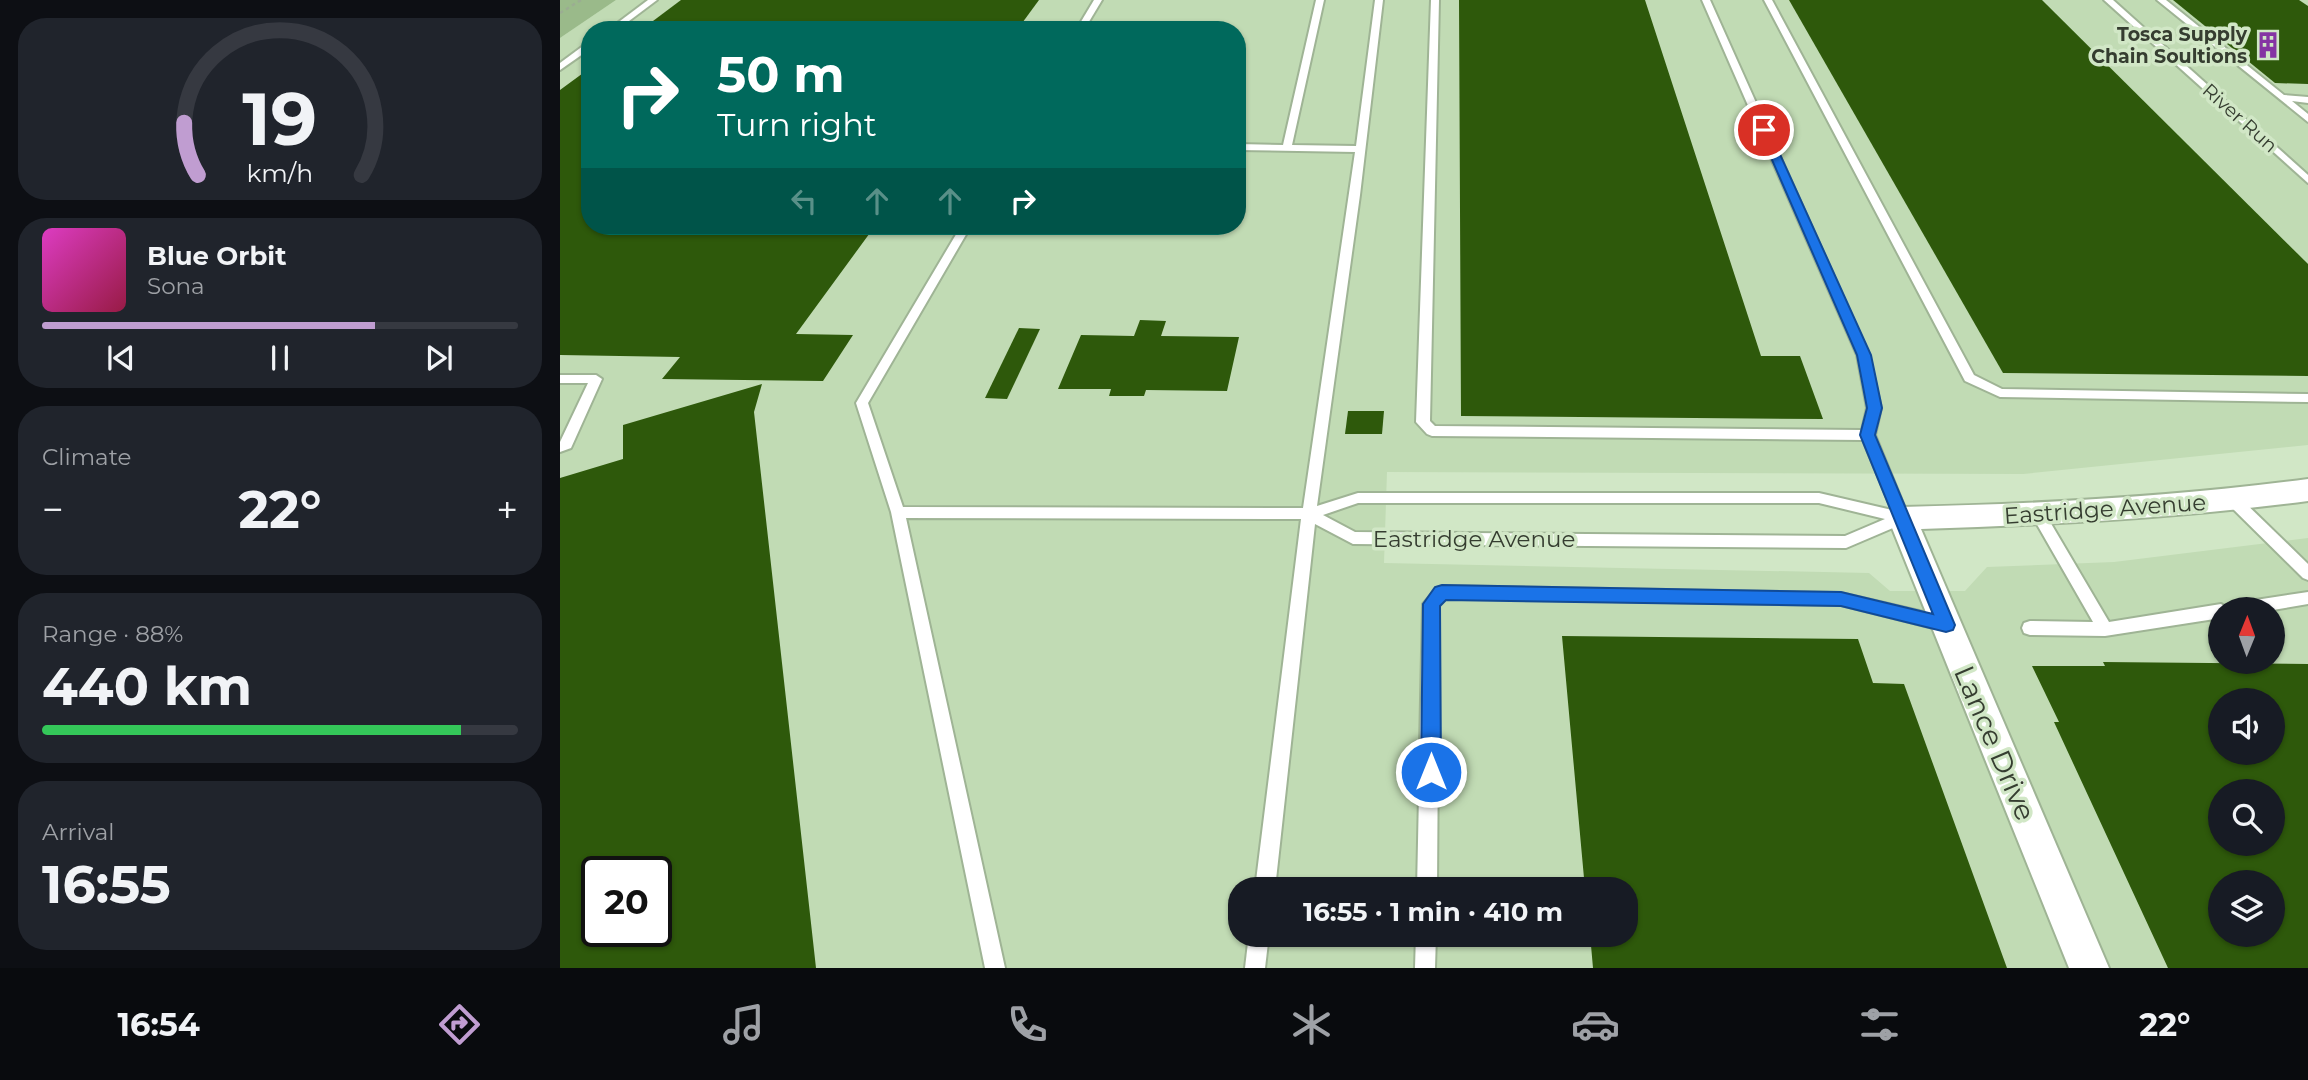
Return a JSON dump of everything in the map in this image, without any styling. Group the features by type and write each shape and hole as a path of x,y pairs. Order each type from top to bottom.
{"street":[{"name":"Eastridge Avenue","path":"1902,518 2038,514 2232,499 2308,490"},
{"name":"Lance Drive","path":"1902,518 2089,968"}],"lane":[{"path":"624,21 653,0"},
{"path":"1085,21 1098,0"},
{"path":"1287,148 1320,0"},
{"path":"1266,877 1309,514 1361,149 1379,0"},
{"path":"1435,0 1423,422 1432,431 1868,435"},
{"path":"1706,0 1864,355 1874,408 1868,435 1902,518"},
{"path":"1768,0 1969,379 2000,393 2308,398"},
{"name":"River Run","path":"2108,0 2308,180"},
{"path":"2161,0 2308,120"},
{"path":"560,67 581,52"},
{"path":"2283,98 2308,100"},
{"path":"1246,148 1361,149"},
{"path":"961,235 862,403 898,512 995,968"},
{"path":"560,379 596,379 566,445 560,447"},
{"name":"Eastridge Avenue","path":"1309,514 1358,498 1819,498 1902,518"},
{"path":"2232,499 2308,574"},
{"path":"898,512 1309,514"},
{"name":"Eastridge Avenue","path":"1309,514 1353,538 1846,542 1902,518"},
{"path":"2038,514 2105,629"},
{"path":"1427,877 1432,604 1442,592 1841,599 1946,625"},
{"path":"2286,601 2308,598"},
{"path":"2030,628 2105,629 2208,613"},
{"path":"1255,968 1257,947"},
{"path":"1425,968 1426,947"}],"path":[{"path":"560,13 581,0"}],"shaded area":[{"path":"560,0 616,0 581,21 581,24 560,38"},
{"path":"616,0 2308,0 2308,445 2023,474 1387,472 1384,563 1869,573 1890,591 1965,591 1987,567 2114,562 2308,538 2308,968 560,968 560,38 581,24 581,235 1246,235 1246,21 585,21"}],"building":[{"path":"681,0 1039,0 1024,21 653,21"},
{"path":"1459,0 1645,0 1761,356 1800,356 1823,419 1461,416"},
{"path":"1789,0 2042,0 2308,264 2308,376 2003,373"},
{"name":"Tosca Supply Chain Soultions","path":"2173,0 2299,0 2308,6 2308,84 2275,83"},
{"path":"581,75 581,235 868,235 796,334 853,335 823,381 662,379 680,357 560,355 560,90"},
{"path":"1140,320 1166,321 1161,336 1239,337 1227,391 1146,390 1144,396 1109,396 1111,389 1058,389 1081,335 1134,336"},
{"path":"1019,328 1040,329 1007,399 985,398"},
{"path":"762,384 754,412 816,968 560,968 560,478 623,459 623,425"},
{"path":"1348,411 1384,411 1382,434 1345,434"},
{"path":"1562,636 1858,639 1873,683 1904,684 2007,968 1593,968 1591,947 1638,947 1638,877 1584,877"},
{"path":"2103,662 2208,663 2208,674 2286,674 2286,664 2308,664 2308,968 2168,968 2054,722 2059,722 2032,666 2105,666"}],"place":[{"name":"Tosca Supply Chain Soultions","path":"2268,45"}],"route":[{"path":"1431,772 1432,604 1442,592 1841,599 1946,625 1868,435 1874,408 1864,355 1764,130"}]}
